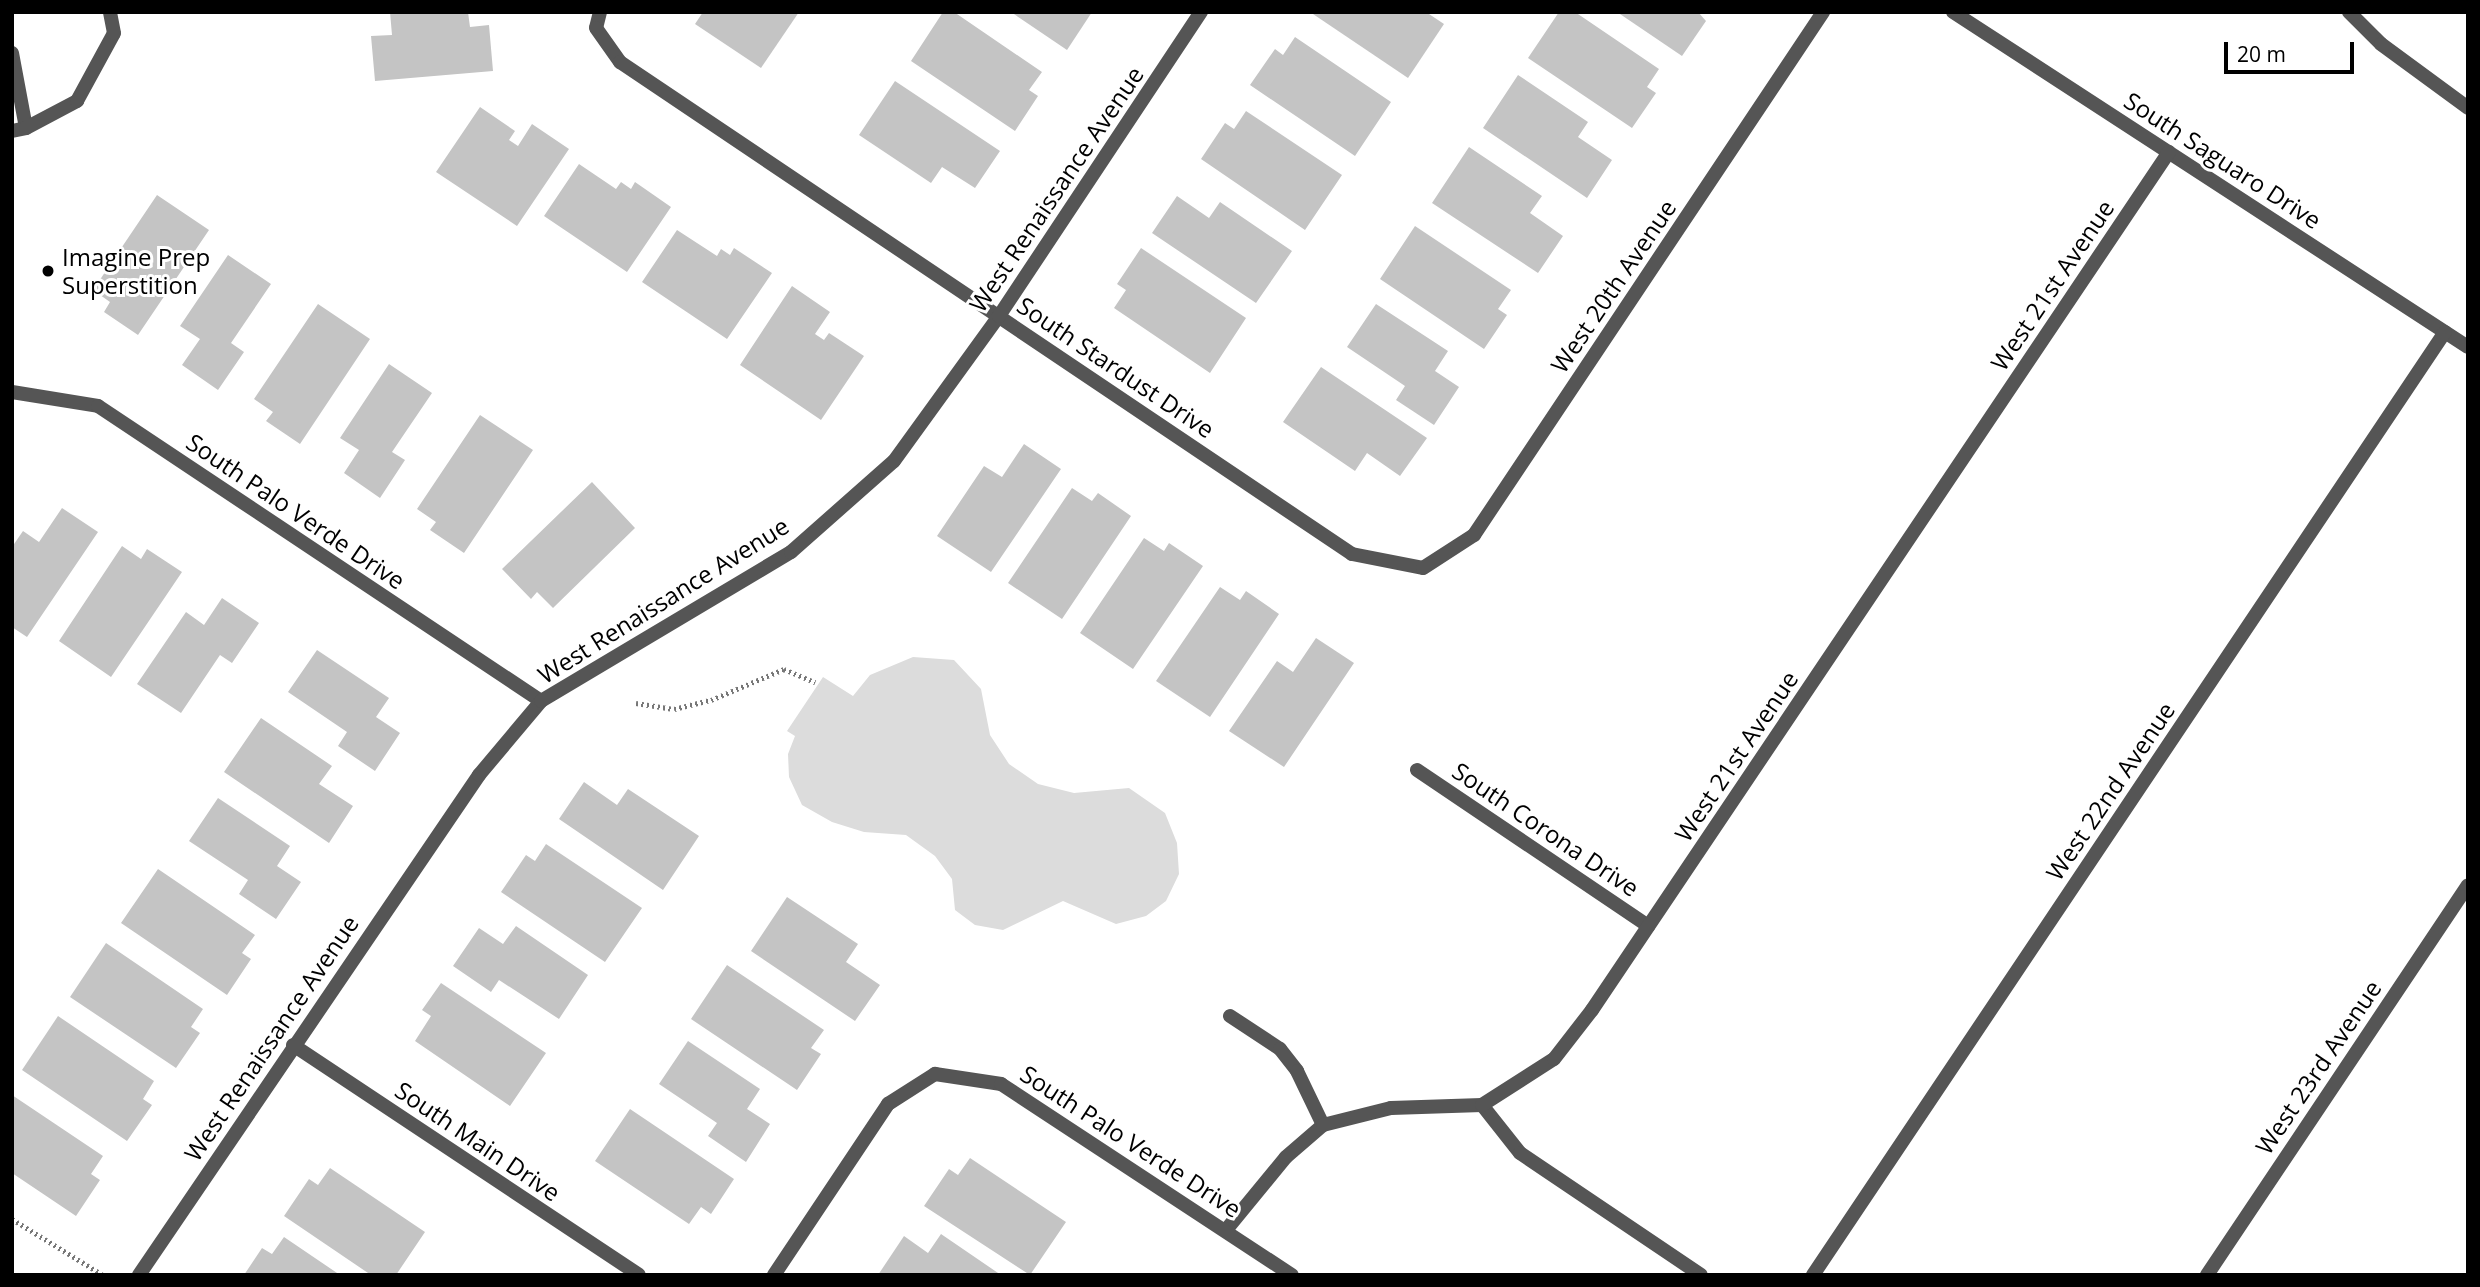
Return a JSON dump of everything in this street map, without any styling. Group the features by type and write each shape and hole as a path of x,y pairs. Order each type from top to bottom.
{"street":[{"path":"12,53 19,129 77,101 114,33 110,12"},
{"name":"South Stardust Drive","path":"600,12 596,27 620,62 1352,554 1423,568"},
{"name":"West Renaissance Avenue","path":"139,1275 479,775 541,701 791,552 894,461 999,316 1201,12"},
{"name":"West 20th Avenue","path":"1423,568 1474,535 1823,12"},
{"name":"South Saguaro Drive","path":"1953,12 2468,347"},
{"path":"2348,12 2381,44 2468,108"},
{"name":"West 21st Avenue","path":"1482,1105 1554,1059 1648,926 2169,152"},
{"name":"West 22nd Avenue","path":"1813,1275 2445,332"},
{"name":"South Palo Verde Drive","path":"12,392 98,406 541,701"},
{"name":"South Corona Drive","path":"1417,770 1648,926"},
{"name":"West 23rd Avenue","path":"2207,1275 2468,885"},
{"path":"1230,1016 1280,1049 1297,1071 1323,1125"},
{"name":"South Main Drive","path":"293,1045 639,1275"},
{"name":"South Palo Verde Drive","path":"774,1275 888,1104 935,1074 1001,1084 1292,1275"},
{"path":"1226,1230 1286,1157 1323,1125 1391,1108 1482,1105 1520,1153 1701,1275"}],"path":[{"path":"636,703 674,709 711,700 784,669 815,682"},
{"path":"12,1219 103,1275"}],"shaded area":[{"path":"913,657 954,660 981,689 990,735 1009,764 1038,784 1074,793 1129,788 1165,813 1177,843 1179,874 1166,901 1146,916 1116,924 1063,901 1003,930 975,925 955,910 952,879 935,856 906,835 864,832 832,822 802,805 789,777 788,754 795,736 787,731 823,677 853,696 870,675"}],"building":[{"path":"390,12 468,12 470,27 489,25 493,71 375,81 371,36 392,35"},
{"path":"703,12 799,12 761,68 695,24"},
{"path":"943,12 954,12 1042,72 1029,90 1038,96 1015,131 911,61"},
{"path":"1011,12 1092,12 1067,50"},
{"path":"1310,12 1426,12 1444,24 1408,78"},
{"path":"1559,12 1575,12 1659,69 1647,87 1656,93 1632,128 1528,58"},
{"path":"1617,12 1698,12 1706,21 1682,56"},
{"path":"1295,37 1391,102 1355,156 1250,85 1275,49 1283,55"},
{"path":"1518,75 1588,122 1578,137 1612,160 1587,198 1483,128"},
{"path":"895,81 1000,151 975,188 942,167 931,183 859,135"},
{"path":"480,107 515,131 509,140 518,146 532,124 569,149 517,226 436,172"},
{"path":"1246,111 1342,175 1305,230 1201,159 1225,123 1234,129"},
{"path":"1469,147 1542,196 1530,213 1563,236 1538,273 1432,203"},
{"path":"579,164 616,189 621,182 631,189 635,182 671,207 627,272 544,216"},
{"path":"157,195 209,230 138,335 104,312 110,302 93,290"},
{"path":"1177,196 1209,218 1220,202 1292,251 1256,303 1152,233"},
{"path":"1415,226 1511,290 1498,309 1507,315 1484,349 1380,279"},
{"path":"677,230 717,256 721,249 730,255 734,248 772,273 727,339 642,282"},
{"path":"1141,248 1246,318 1210,373 1114,308 1126,290 1117,284"},
{"path":"228,255 271,284 231,343 244,352 218,390 182,365 200,339 180,326"},
{"path":"792,286 830,312 815,334 824,340 829,333 864,356 821,420 740,365"},
{"path":"318,304 370,339 300,444 266,421 273,412 254,399"},
{"path":"1376,304 1448,351 1435,371 1459,387 1434,425 1396,400 1405,386 1347,347"},
{"path":"389,364 432,393 392,452 405,460 380,498 344,473 359,450 340,438"},
{"path":"1321,367 1427,438 1400,476 1367,453 1355,471 1283,422"},
{"path":"480,415 533,450 464,553 430,530 436,522 417,509"},
{"path":"1024,444 1061,469 991,572 937,536 984,466 1002,477"},
{"path":"592,482 635,528 553,608 537,592 531,599 502,569"},
{"path":"1072,488 1092,501 1098,493 1131,516 1062,619 1008,583"},
{"path":"62,508 98,532 27,637 12,627 12,547 23,531 39,542"},
{"path":"1144,538 1164,551 1169,543 1203,566 1133,669 1080,633"},
{"path":"122,546 141,559 147,549 182,572 111,677 59,641"},
{"path":"1220,587 1240,600 1246,591 1279,614 1210,717 1156,681"},
{"path":"222,598 259,623 232,663 220,655 181,713 137,684 186,612 204,625"},
{"path":"1316,638 1354,663 1284,767 1229,731 1277,661 1293,672"},
{"path":"317,650 389,698 376,717 400,733 375,771 338,746 347,732 288,692"},
{"path":"261,718 332,766 319,784 353,806 329,843 224,772"},
{"path":"584,782 617,805 628,789 699,836 663,890 559,819"},
{"path":"218,798 290,846 277,866 301,882 276,919 239,894 248,880 189,841"},
{"path":"546,844 642,908 605,962 501,892 526,855 535,861"},
{"path":"158,869 255,935 242,953 251,959 227,995 121,923"},
{"path":"787,897 858,944 846,962 880,985 855,1021 751,951"},
{"path":"516,926 588,975 559,1019 499,980 491,992 453,966 479,928 503,944"},
{"path":"106,943 203,1009 191,1027 200,1033 176,1068 70,997"},
{"path":"727,965 824,1030 811,1048 821,1054 797,1090 691,1019"},
{"path":"441,983 546,1053 510,1106 415,1041 431,1016 422,1010"},
{"path":"58,1016 154,1081 143,1099 152,1105 127,1141 22,1070"},
{"path":"688,1041 760,1089 747,1109 770,1124 746,1162 708,1136 717,1123 659,1084"},
{"path":"12,1095 103,1156 91,1174 100,1180 76,1216 12,1173"},
{"path":"630,1109 734,1179 711,1214 701,1207 689,1224 595,1161"},
{"path":"970,1158 1066,1222 1030,1275 924,1206 949,1169 958,1175"},
{"path":"330,1168 425,1232 396,1275 371,1275 284,1216 309,1179 318,1185"},
{"path":"941,1234 1001,1275 878,1275 904,1236 928,1253"},
{"path":"284,1237 340,1275 244,1275 262,1248 272,1254"}],"place":[{"name":"Imagine Prep Superstition","path":"48,271"}]}
